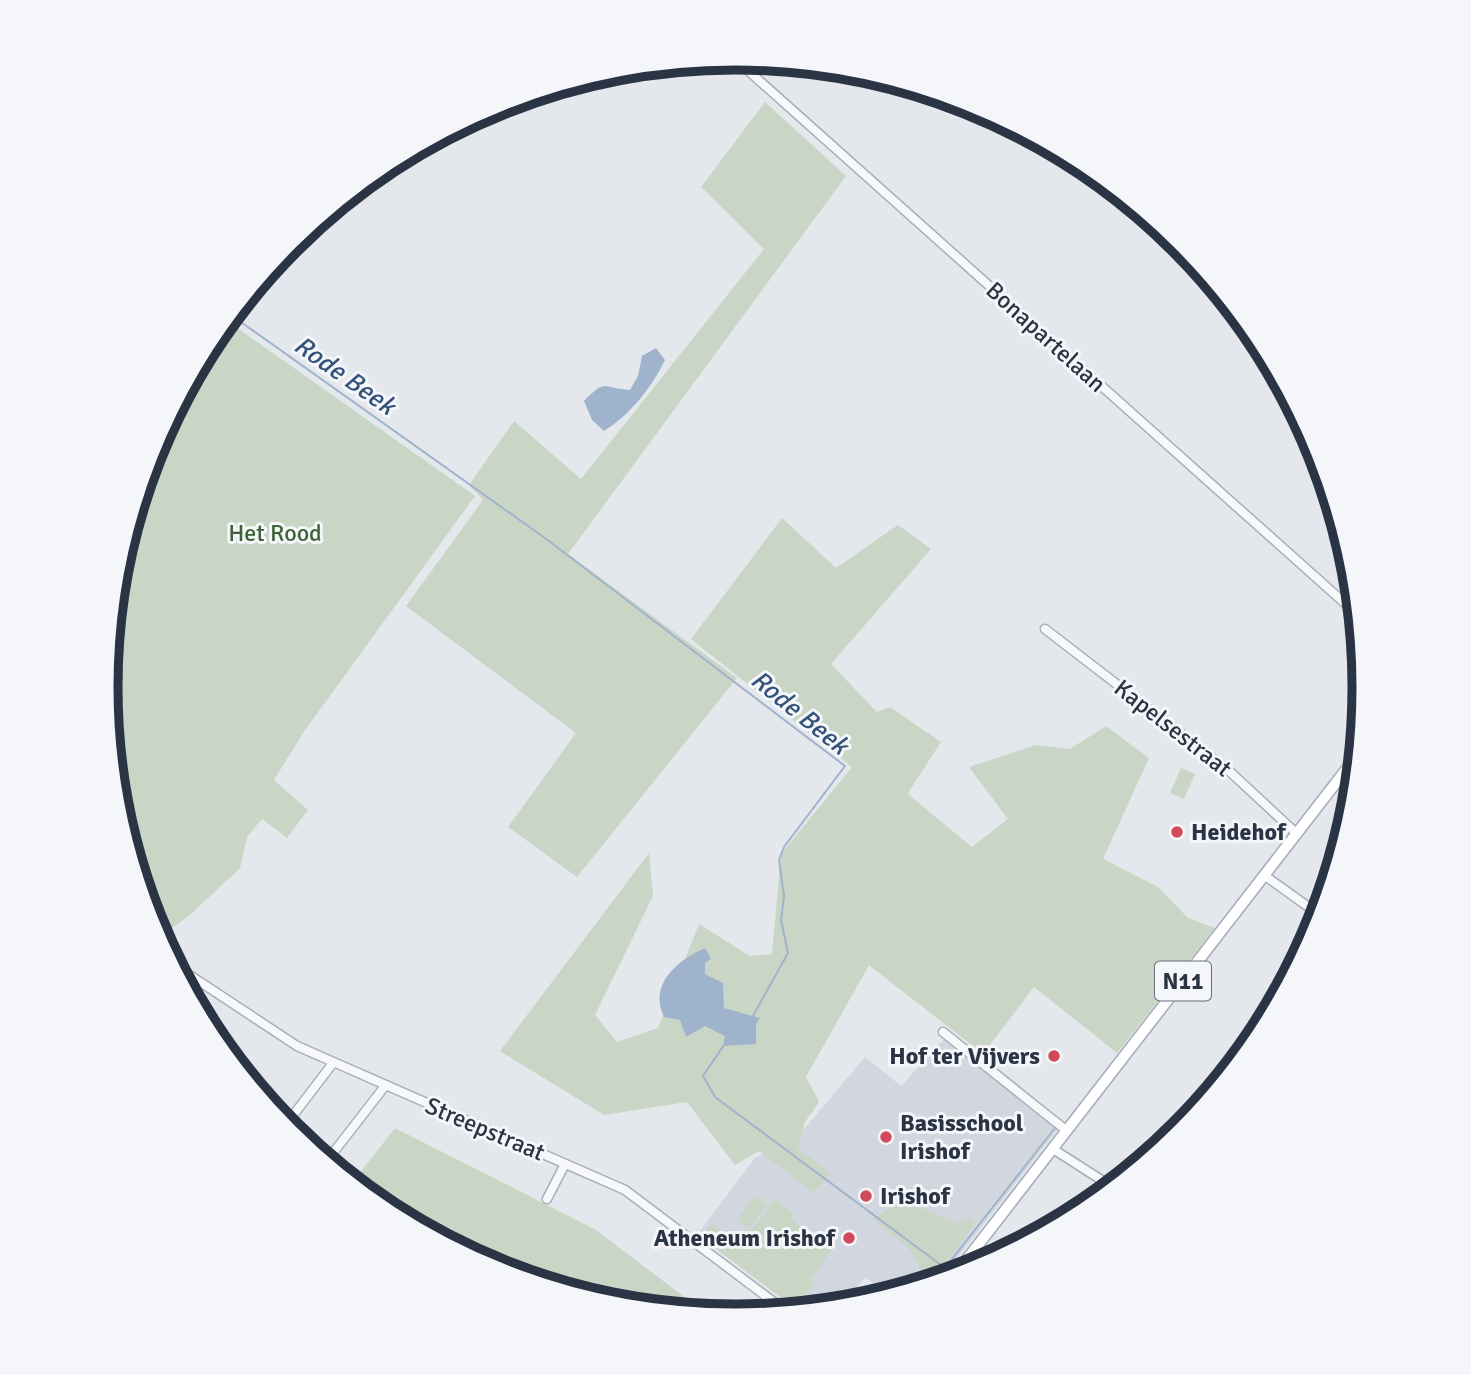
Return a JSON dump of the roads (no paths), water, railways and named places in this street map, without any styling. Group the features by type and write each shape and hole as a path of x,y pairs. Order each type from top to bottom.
{"main road":[{"name":"N11","path":"967,1260 1348,767"}],"street":[{"name":"Bonapartelaan","path":"748,70 1348,606"},
{"name":"Kapelsestraat","path":"1045,629 1227,769 1296,833"},
{"path":"1264,875 1311,909"},
{"name":"Streepstraat","path":"191,977 297,1046 625,1190 776,1304"},
{"path":"197,988 200,984"},
{"path":"943,1032 1067,1130"},
{"path":"292,1117 333,1063"},
{"path":"332,1155 385,1086"},
{"path":"1053,1149 1104,1182"},
{"path":"547,1199 565,1164"},
{"path":"973,1252 978,1255"}],"water":[{"path":"656,348 665,360 654,380 631,409 604,431 592,420 584,401 597,389 606,386 630,390 638,376 642,356"},
{"path":"705,948 711,959 705,963 705,974 723,983 724,1008 760,1018 756,1024 756,1044 723,1046 725,1036 705,1026 686,1037 680,1020 664,1017 660,994 668,975 685,959"}],"waterway":[{"name":"Rode Beek","path":"239,321 545,538 845,766 784,847 779,860 784,896 781,920 788,953 753,1016"},
{"name":"Rode Beek","path":"724,1045 703,1076 715,1097 945,1268"},
{"path":"945,1268 1055,1128"}],"place":[{"name":"Heidehof","path":"1177,832"},
{"name":"Hof ter Vijvers","path":"1054,1056"},
{"name":"Basisschool Irishof","path":"886,1137"},
{"name":"Irishof","path":"866,1196"},
{"name":"Atheneum Irishof","path":"849,1238"}],"park label":[{"name":"Het Rood","path":"275,533"}]}
